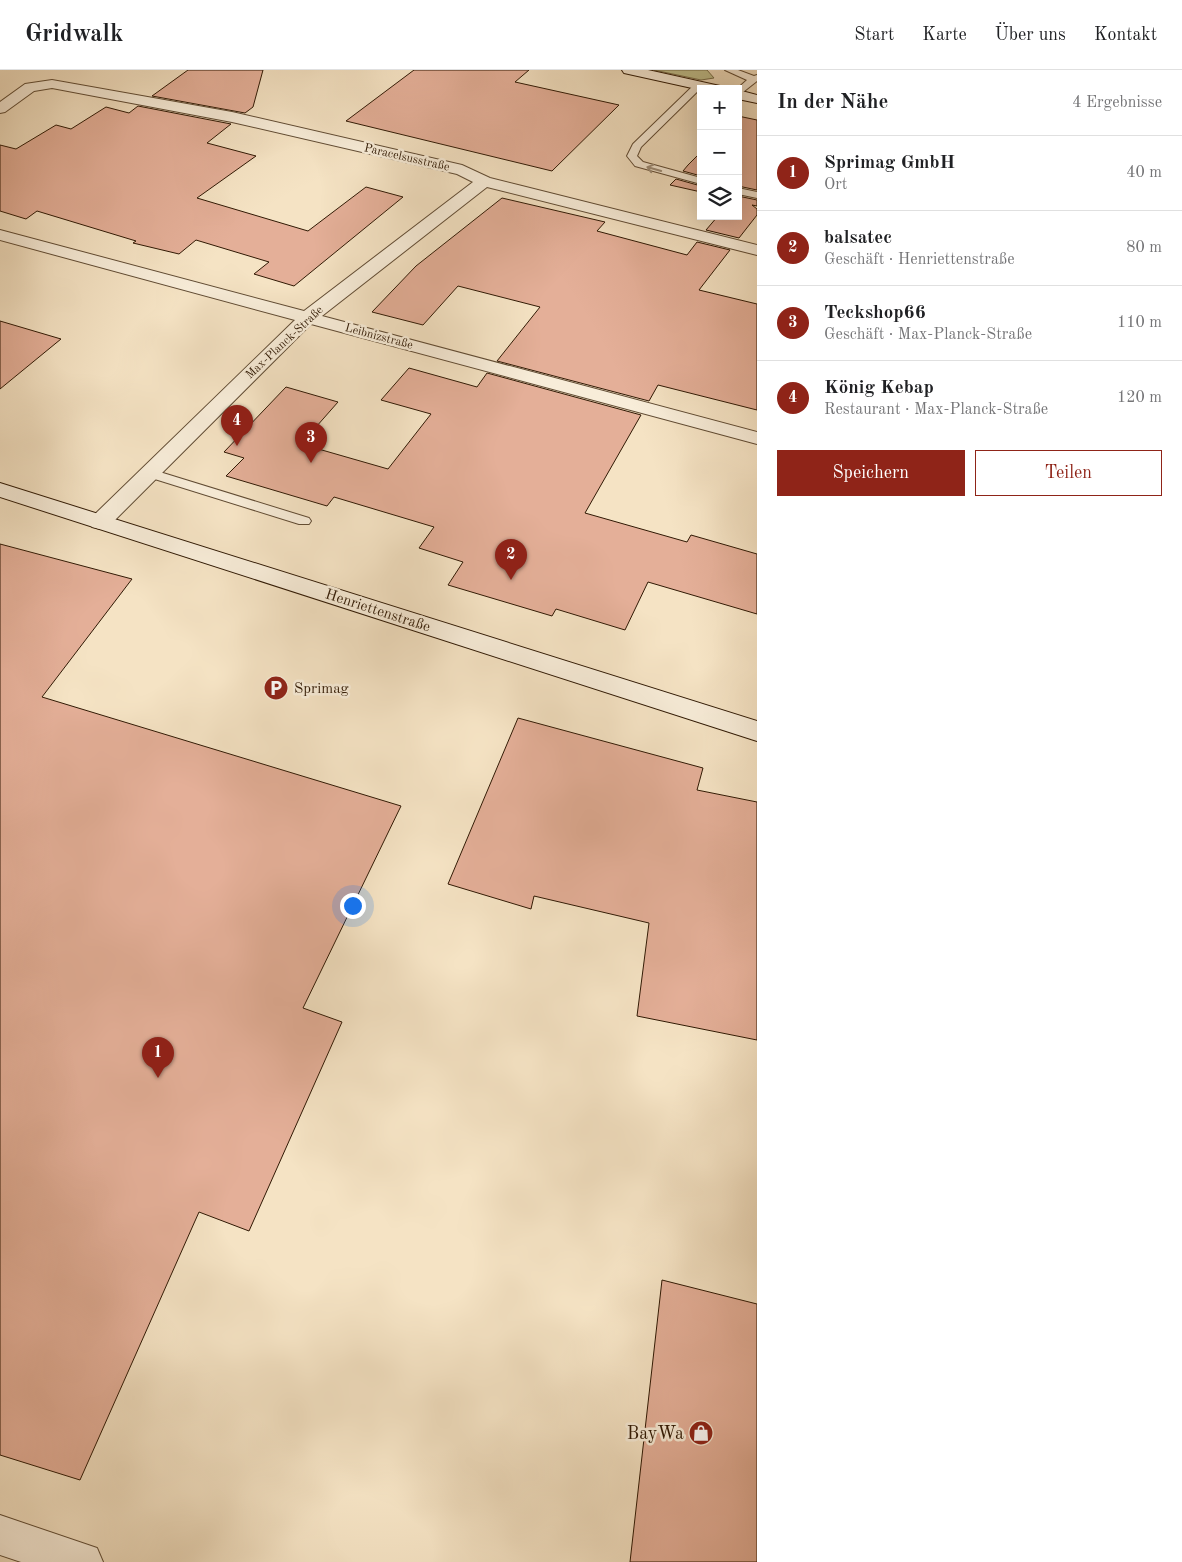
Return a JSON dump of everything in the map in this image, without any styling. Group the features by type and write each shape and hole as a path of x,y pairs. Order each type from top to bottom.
{"street":[{"path":"629,70 699,85"},
{"name":"Paracelsusstraße","path":"0,108 30,88 52,84 232,117 462,170 484,181 757,250"},
{"path":"742,95 757,99"},
{"name":"Max-Planck-Straße","path":"100,522 308,317 484,181"},
{"name":"Leibnizstraße","path":"0,235 757,438"},
{"name":"Henriettenstraße","path":"0,490 757,731"},
{"path":"0,1535 83,1562"}],"lane":[{"path":"730,70 755,78 742,90"},
{"path":"697,87 637,146 632,156 639,164 697,180"},
{"path":"742,192 757,196"},
{"path":"150,473 304,521"}],"green space":[{"path":"654,70 707,70 714,78 701,80"}],"building":[{"path":"188,70 263,70 253,107 245,113 152,96"},
{"path":"414,70 529,70 515,82 619,105 552,171 346,121"},
{"path":"138,106 231,124 207,143 256,156 197,198 308,231 366,187 403,197 294,286 254,274 269,262 196,240 179,254 133,243 136,241 37,211 26,219 0,211 0,145 16,149 56,125 71,129 106,107 129,113"},
{"path":"742,117 757,120 757,190 742,187"},
{"path":"697,156 697,175 683,171"},
{"path":"676,179 697,185 697,191 670,185"},
{"path":"742,197 757,200 757,206 752,205 757,209 757,215 739,238 706,230 715,220 742,220"},
{"path":"502,198 605,222 597,231 687,255 697,242 730,250 699,290 757,304 757,410 658,385 649,401 497,361 540,307 458,286 423,325 372,312 416,266"},
{"path":"0,321 61,339 0,389"},
{"path":"409,368 477,387 487,373 641,415 585,513 687,542 691,535 757,554 757,614 648,582 625,630 556,609 552,616 448,585 463,562 419,548 434,527 334,497 327,506 226,476 244,458 224,452 286,387 338,402 301,444 388,469 431,414 381,400"},
{"path":"0,544 132,579 42,697 401,806 303,1008 342,1022 249,1231 199,1212 80,1480 0,1455"},
{"path":"518,718 703,768 697,790 757,802 757,1040 637,1016 649,923 534,896 531,909 448,884"},
{"name":"BayWa","path":"662,1280 757,1304 757,1562 630,1562"}],"place":[{"name":"König Kebap","path":"237,446"},
{"name":"Teckshop66","path":"311,463"},
{"name":"balsatec","path":"511,580"},
{"name":"Sprimag","path":"276,688"},
{"name":"Sprimag GmbH","path":"158,1078"},
{"name":"BayWa","path":"701,1433"}]}
